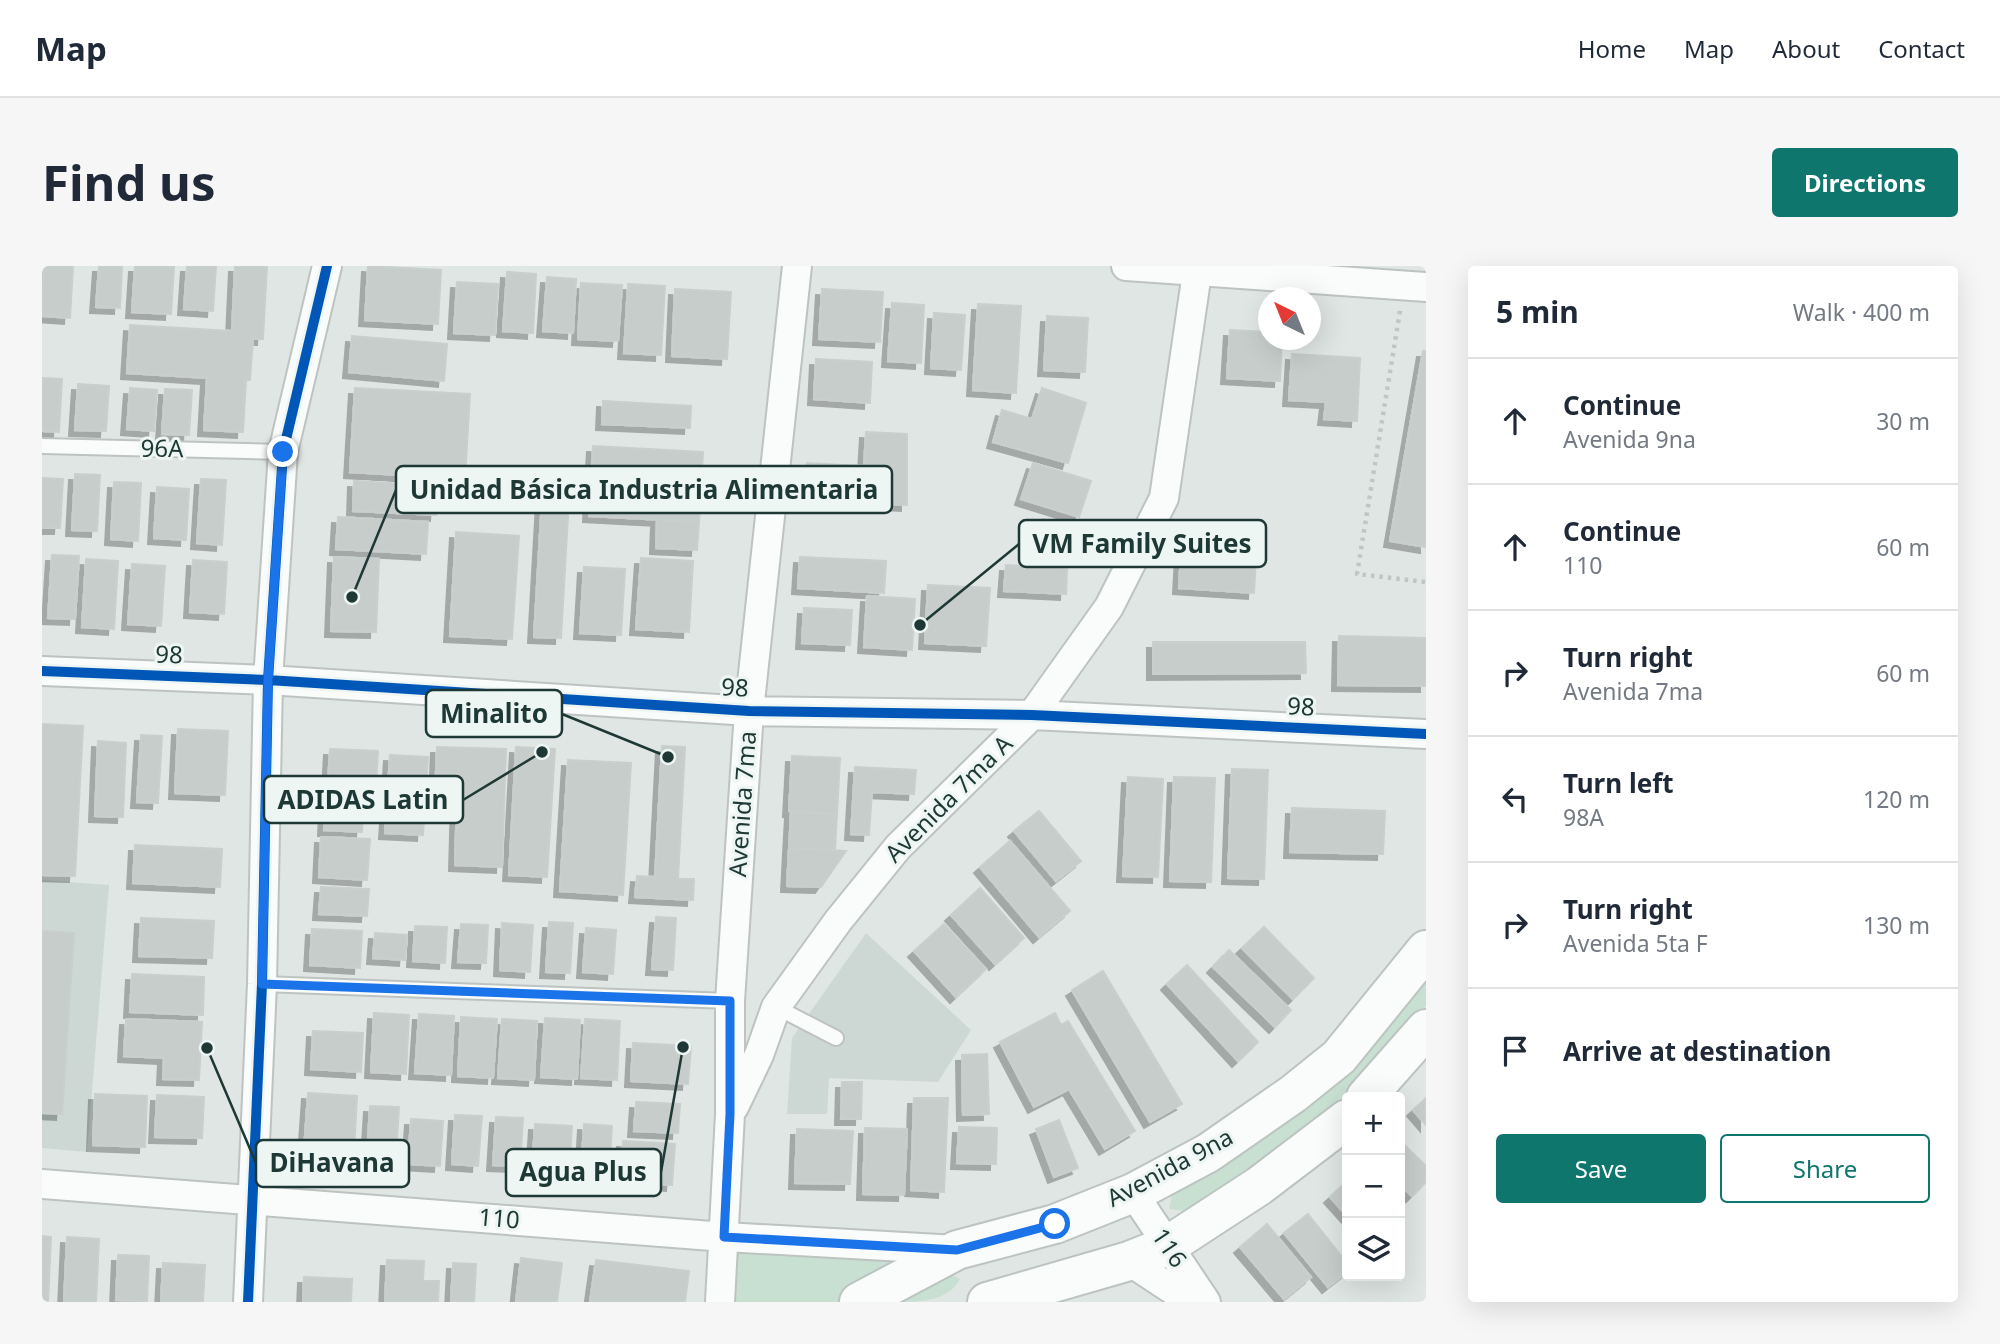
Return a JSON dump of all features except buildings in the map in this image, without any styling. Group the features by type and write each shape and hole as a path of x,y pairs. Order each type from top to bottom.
{"main road":[{"name":"Avenida 9na","path":"859,1302 957,1250 1055,1224 1133,1193 1208,1153 1293,1094 1339,1057 1426,950"},
{"path":"1370,1092 1426,1029"},
{"path":"987,1302 1129,1261 1167,1246 1259,1186 1342,1123"}],"street":[{"path":"248,1302 262,984 268,680 283,452 327,266"},
{"name":"Avenida 7ma","path":"720,1302 730,1114 730,1001 749,711 797,266"},
{"path":"1126,266 1305,272 1415,286"},
{"name":"Avenida 7ma A","path":"730,1114 759,1055 776,1007 838,920 898,847 1032,715 1110,607 1164,498 1198,268"},
{"name":"98","path":"42,671 268,680 749,711 1032,715 1426,734"},
{"path":"730,1001 776,1007"},
{"name":"110","path":"42,1184 724,1237 957,1250"},
{"name":"116","path":"1133,1193 1206,1302"},
{"name":"116","path":"1129,1261 1191,1302"}],"lane":[{"name":"96A","path":"42,446 283,452"},
{"path":"262,984 730,1001"},
{"path":"776,1007 836,1038"}],"path":[{"path":"1415,286 1357,573 1426,582"}],"shaded area":[{"path":"42,880 109,885 87,1152 42,1148"},
{"path":"866,933 971,1030 938,1082 829,1078 827,1114 787,1114 792,1038"}],"green space":[{"path":"1426,976 1426,1006 1351,1092 1342,1092 1342,1102 1334,1111 1185,1211 1169,1209 1173,1191"},
{"path":"725,1237 957,1250 859,1302 720,1302"},
{"path":"945,1271 960,1279 948,1292 923,1301 894,1302"}],"cycle path":[{"path":"248,1302 262,984 268,680 283,452 327,266"},
{"path":"42,671 268,680 749,711 1032,715 1426,734"}],"place":[{"name":"Unidad Básica Industria Alimentaria","path":"352,597"},
{"name":"VM Family Suites","path":"920,625"},
{"name":"ADIDAS Latin","path":"542,752"},
{"name":"Minalito","path":"668,757"},
{"name":"Agua Plus","path":"683,1047"},
{"name":"DiHavana","path":"207,1048"}],"route":[{"path":"283,452 268,680 262,984 730,1001 730,1114 724,1237 957,1250 1055,1224"}]}
